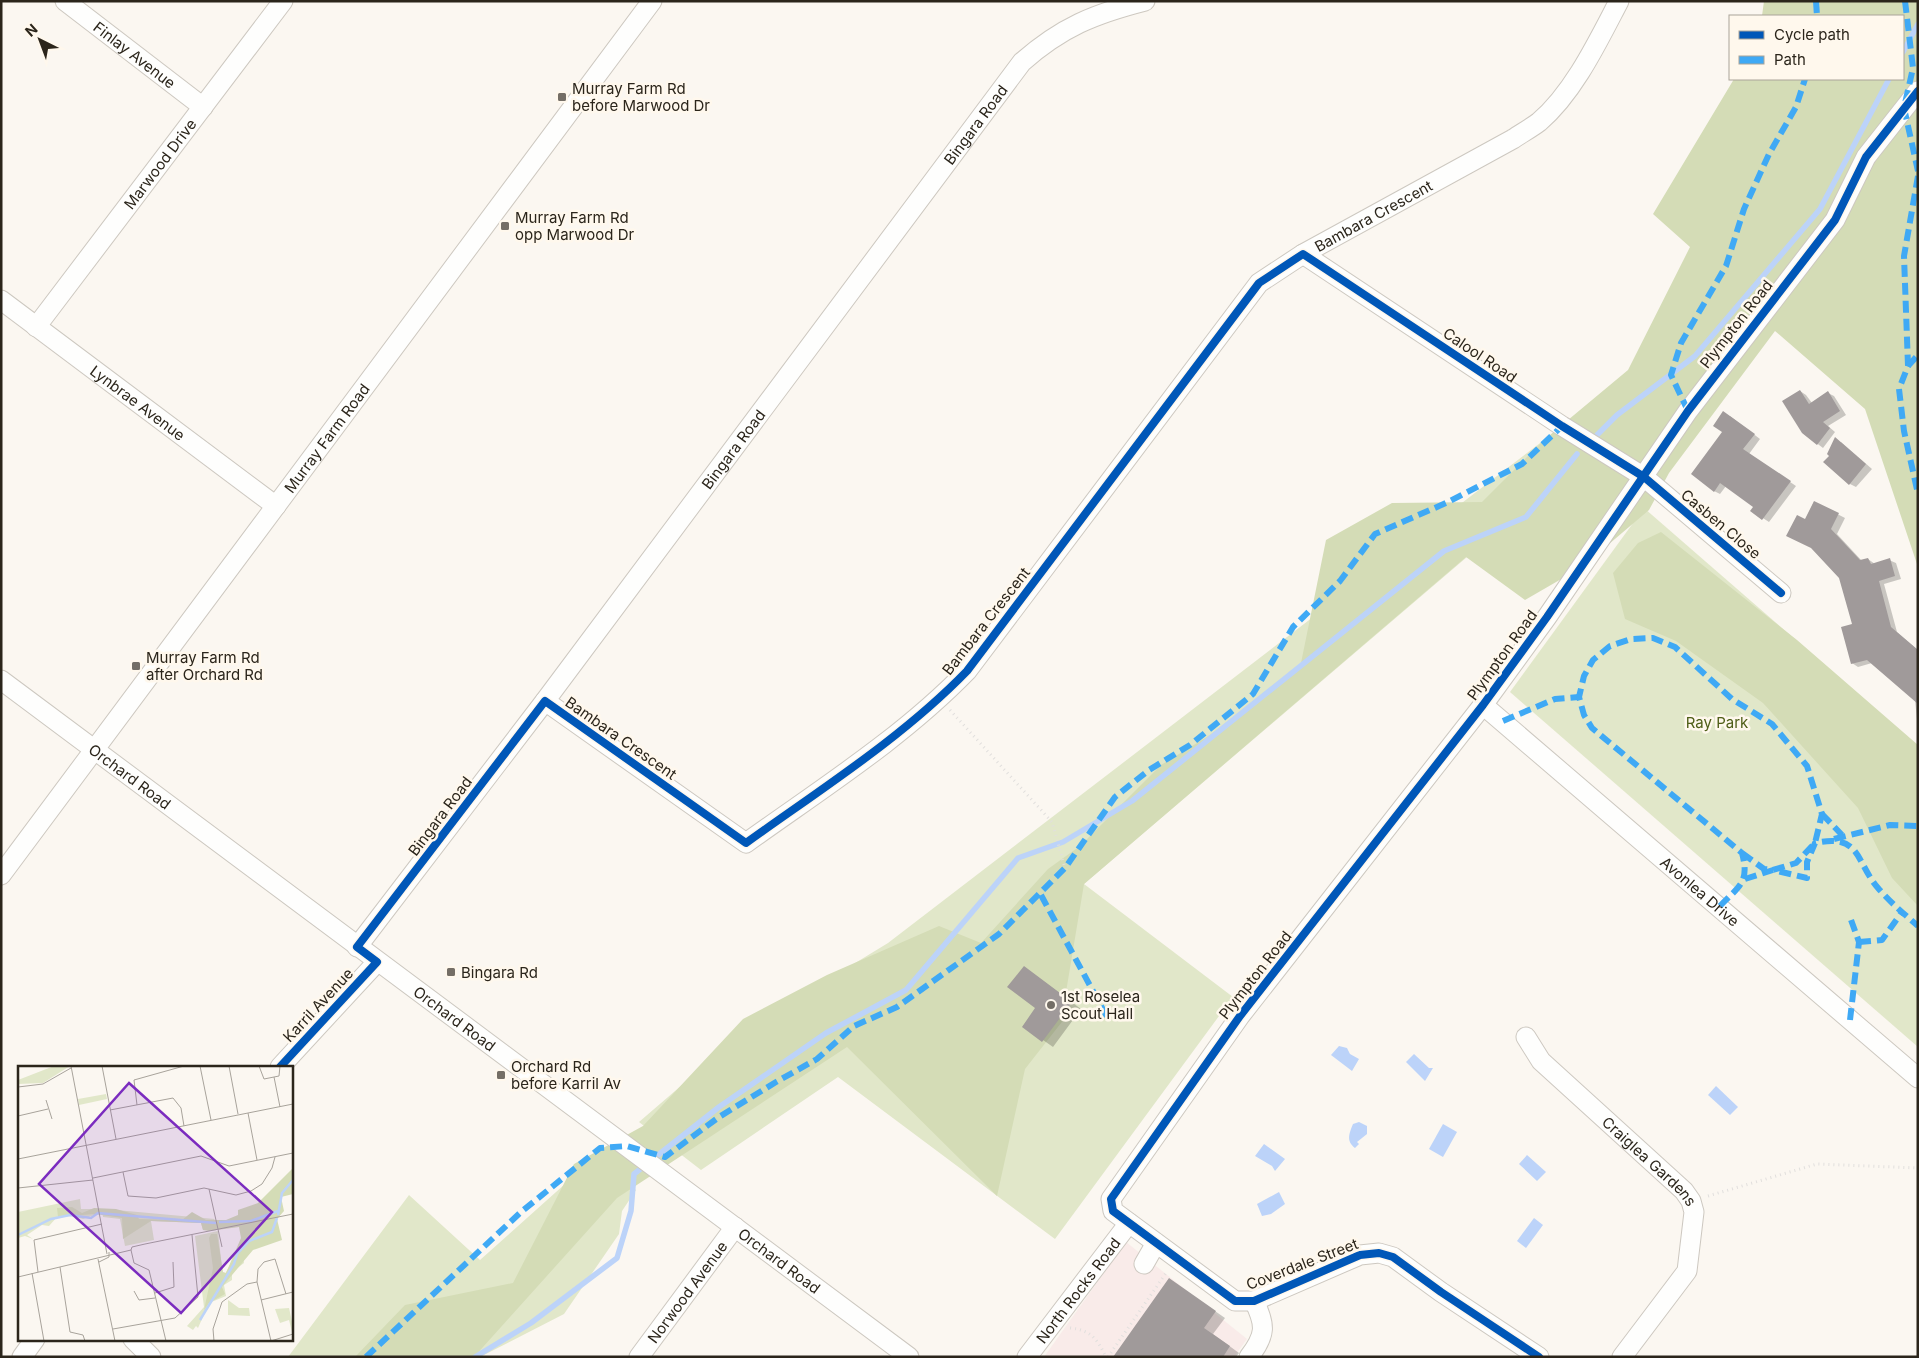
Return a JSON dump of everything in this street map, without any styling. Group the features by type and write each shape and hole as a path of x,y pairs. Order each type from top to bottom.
{"street":[{"name":"Finlay Avenue","path":"65,1 204,107"},
{"name":"Marwood Drive","path":"36,327 283,1"},
{"name":"Murray Farm Road","path":"1,875 652,1"},
{"name":"Bingara Road","path":"357,947 545,701 1022,62 1048,40 1081,22 1117,8 1145,1"},
{"name":"Bambara Crescent","path":"545,701 746,843 870,754 940,699 967,671 1258,282 1303,254 1513,139 1539,121 1568,88 1583,66 1619,1"},
{"name":"Plympton Road","path":"1129,1223 1113,1211 1111,1199 1116,1191 1240,1016 1483,705 1548,617 1722,364 1835,220 1866,156 1918,91"},
{"name":"Calool Road","path":"1303,254 1562,426 1644,477"},
{"name":"Lynbrae Avenue","path":"1,300 276,506"},
{"name":"Casben Close","path":"1644,477 1781,593"},
{"name":"Orchard Road","path":"1,680 909,1357"},
{"name":"Avonlea Drive","path":"1483,705 1918,1078"},
{"name":"Karril Avenue","path":"281,1066 377,962"},
{"name":"Craiglea Gardens","path":"1526,1037 1541,1061 1684,1191 1691,1201 1694,1217 1687,1271 1622,1357"},
{"name":"Coverdale Street","path":"1129,1223 1151,1253 1235,1301 1254,1301 1360,1255 1379,1253 1393,1257 1441,1292 1539,1357"},
{"name":"North Rocks Road","path":"1027,1357 1129,1223"},
{"name":"Norwood Avenue","path":"639,1357 735,1227"},
{"path":"1249,1357 1262,1337 1262,1318 1254,1301"},
{"path":"22,1357 34,1340"},
{"path":"133,1340 150,1356"}],"path":[{"path":"940,699 1052,822 1065,868"},
{"path":"1691,1201 1816,1164 1918,1168"},
{"path":"1064,1327 1084,1330 1096,1339 1107,1357 1170,1266 1151,1253"}],"shaded area":[{"path":"1126,1242 1247,1339 1234,1357 1044,1357"}],"green space":[{"path":"1764,1 1918,1 1918,567 1865,409 1775,331 1669,473 1649,510 1582,567 1525,600 1466,557 1084,884 1065,998 1065,1018 1025,1069 997,1196 847,1047 617,1198 474,1357 355,1357 405,1305 513,1283 574,1164 643,1126 743,1019 827,975 939,926 981,943 1048,869 1080,846 1161,765 1210,735 1301,663 1326,540 1392,503 1482,502 1544,440 1628,370 1690,247 1653,214 1733,80 1904,80 1904,15 1762,15"},
{"path":"1544,440 1467,557 1084,884 1233,997 1055,1239 838,1077 701,1170 639,1122 747,1029 888,943"},
{"name":"Ray Park","path":"1644,508 1918,746 1918,1047 1510,692"},
{"path":"1661,532 1797,640 1918,745 1918,906 1892,878 1858,808 1763,703 1676,641 1625,619 1613,573 1638,543"},
{"path":"594,1158 636,1190 622,1211 619,1234 564,1314 480,1357 288,1357 409,1195 480,1260"}],"water":[{"path":"1339,1046 1347,1048 1350,1054 1359,1059 1352,1071 1331,1055"},
{"path":"1414,1054 1429,1068 1433,1068 1425,1081 1406,1062"},
{"path":"1716,1086 1738,1107 1730,1115 1708,1095"},
{"path":"1359,1122 1367,1126 1367,1134 1357,1142 1359,1144 1355,1148 1349,1140 1353,1124"},
{"path":"1443,1124 1457,1132 1443,1157 1429,1149"},
{"path":"1264,1144 1285,1159 1275,1171 1272,1166 1255,1156"},
{"path":"1527,1155 1546,1172 1537,1181 1519,1164"},
{"path":"1279,1192 1285,1204 1271,1214 1262,1216 1257,1204"},
{"path":"1534,1218 1543,1225 1526,1248 1517,1241"}],"building":[{"path":"1800,390 1809,404 1828,391 1840,411 1823,422 1830,428 1817,445 1802,433 1782,401"},
{"path":"1723,411 1755,434 1743,449 1791,481 1762,520 1750,511 1753,507 1720,483 1714,492 1691,474 1722,432 1713,426"},
{"path":"1835,437 1866,464 1849,485 1823,462 1829,456 1827,454"},
{"path":"1814,501 1839,513 1831,529 1860,560 1868,558 1871,564 1890,558 1895,576 1879,581 1891,627 1918,650 1918,704 1867,660 1851,664 1841,627 1852,624 1839,578 1811,548 1786,536 1797,515 1805,519"},
{"name":"1st Roselea Scout Hall","path":"1024,966 1072,1002 1042,1042 1022,1027 1035,1008 1007,987"},
{"path":"1169,1278 1216,1311 1204,1328 1230,1346 1223,1357 1113,1357"}],"waterway":[{"path":"1904,50 1918,24"},
{"path":"1597,435 1617,415 1695,356 1820,209 1888,80"},
{"path":"475,1357 531,1323 617,1258 631,1211 634,1174 719,1107 826,1033 906,990 1018,858 1063,842 1132,801 1444,551 1526,517 1577,454"}],"marked path":[{"path":"1816,1 1817,15"},
{"path":"1905,1 1913,68 1904,108 1918,171"},
{"path":"1688,411 1671,375 1681,343 1726,266 1744,209 1769,154 1796,107 1805,80"},
{"path":"1918,176 1904,256 1908,366 1899,389 1904,431 1918,494"},
{"path":"1908,366 1918,355"},
{"path":"366,1357 521,1212 600,1148 627,1146 665,1157 719,1117 817,1059 854,1026 897,1007 999,934 1065,868 1115,797 1149,770 1190,745 1253,694 1293,627 1340,581 1375,534 1446,503 1522,464 1562,426"},
{"path":"1720,906 1744,878 1745,871 1742,853 1592,728 1584,715 1579,697 1584,676 1593,660 1610,646 1631,639 1653,638 1675,647 1732,699 1772,724 1807,766 1822,814 1815,843 1796,863 1773,870 1764,869 1742,853"},
{"path":"1503,721 1555,699 1579,697"},
{"path":"1822,814 1842,835"},
{"path":"1834,839 1890,825 1918,826"},
{"path":"1745,879 1773,870 1807,878 1807,862 1815,843 1841,842 1855,852 1878,888 1918,926"},
{"path":"1041,895 1107,1017"},
{"path":"1859,942 1882,940 1902,912"},
{"path":"1850,917 1859,942 1850,1020"}],"cycle path":[{"path":"1539,1357 1441,1292 1393,1257 1379,1253 1360,1255 1254,1301 1235,1301 1113,1211 1111,1199 1240,1016 1483,705 1547,617 1688,411 1835,220 1866,157 1918,91"},
{"path":"281,1066 377,962 357,947 545,701 746,843 832,783 916,719 967,671 1259,283 1303,254 1562,426 1644,477 1781,593"}],"place":[{"name":"Murray Farm Rd before Marwood Dr","path":"562,97"},
{"name":"Murray Farm Rd opp Marwood Dr","path":"505,226"},
{"name":"Murray Farm Rd after Orchard Rd","path":"136,666"},
{"name":"Bingara Rd","path":"451,972"},
{"name":"1st Roselea Scout Hall","path":"1051,1005"},
{"name":"Orchard Rd before Karril Av","path":"501,1075"}]}
